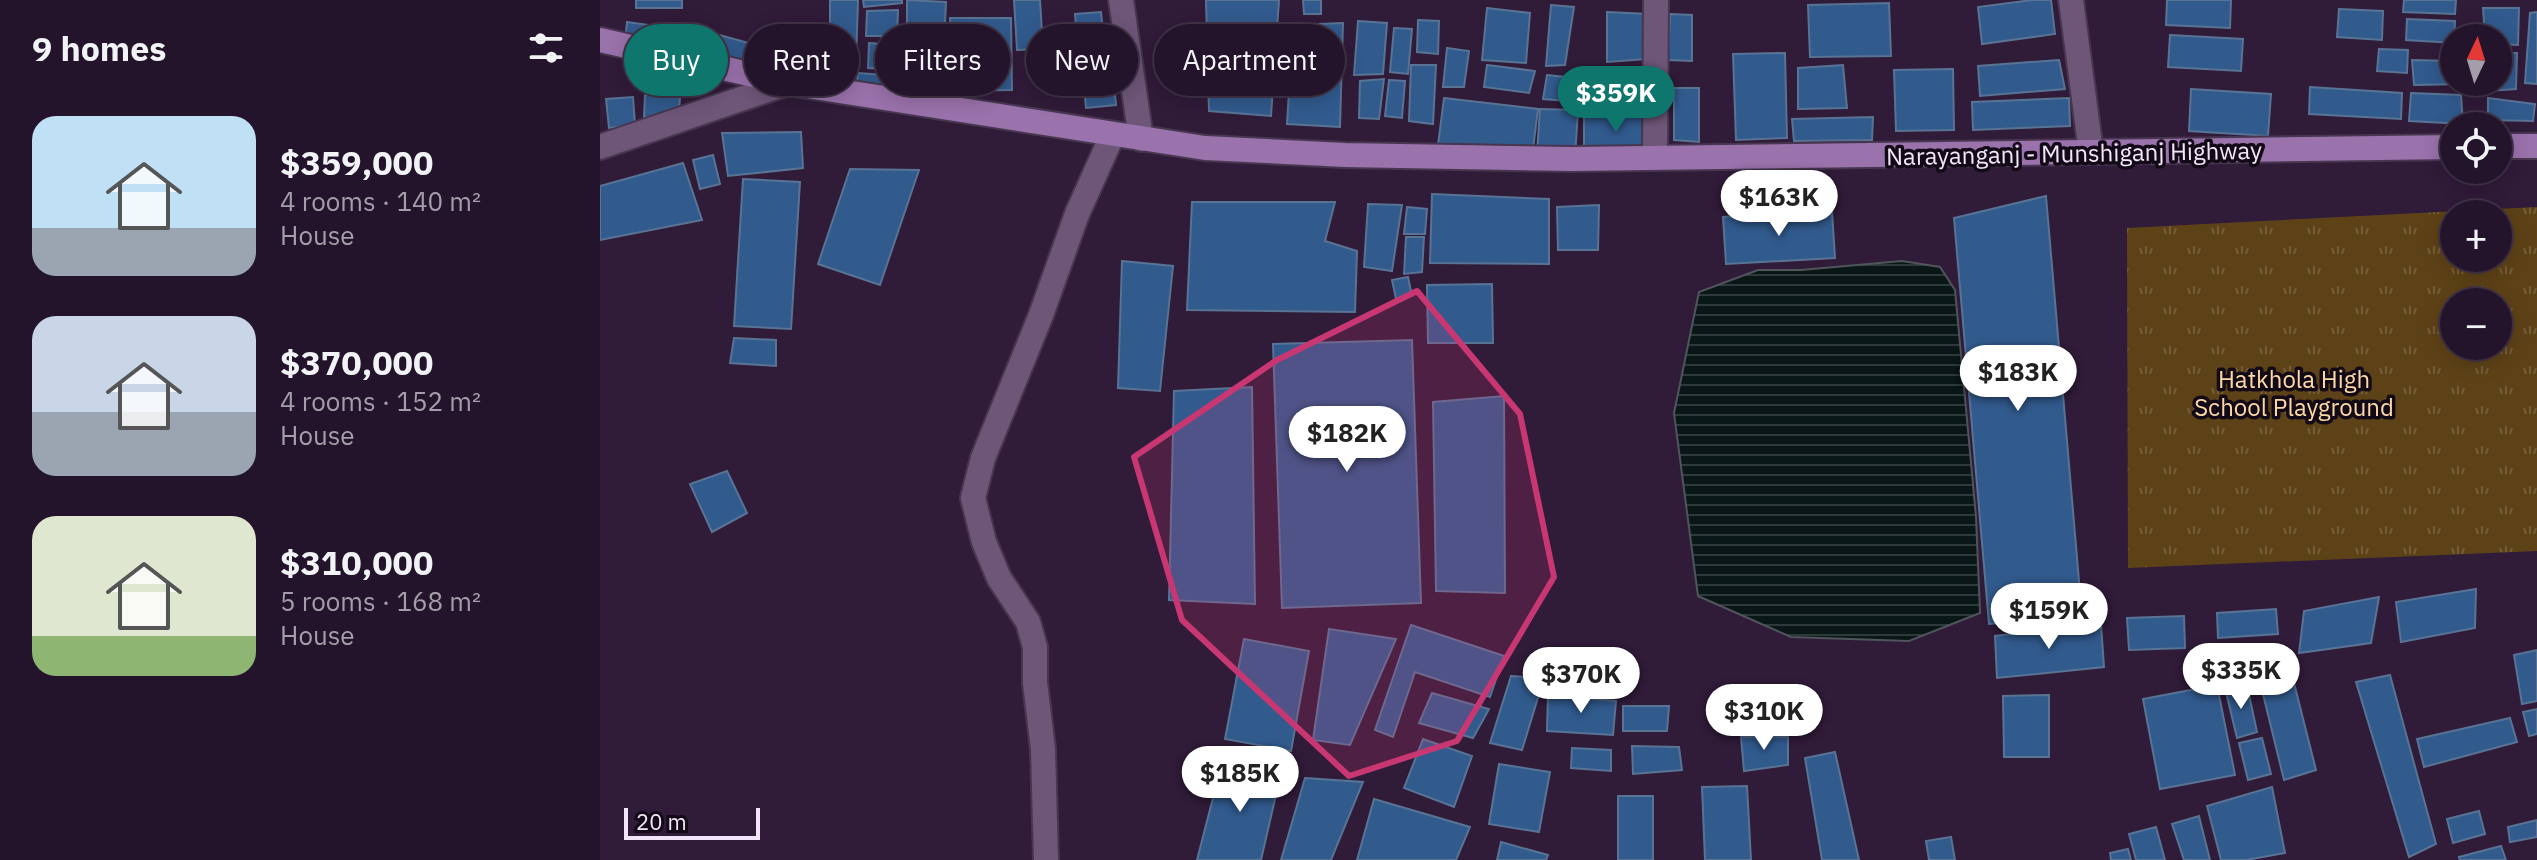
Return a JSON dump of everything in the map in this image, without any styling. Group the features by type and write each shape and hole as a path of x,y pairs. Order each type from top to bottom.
{"main road":[{"name":"Narayanganj - Munshiganj Highway","path":"600,40 744,73"},
{"name":"Narayanganj - Munshiganj Highway","path":"859,95 1205,148 1345,155 1655,158 2440,147"},
{"path":"2512,146 2537,146"}],"street":[{"path":"1121,0 1141,139"},
{"path":"1655,158 1656,0"},
{"path":"2071,0 2091,152"},
{"path":"600,147 750,96"},
{"path":"1046,860 1043,749 1035,683 1035,647 1028,622 999,578 984,542 973,498 983,458 1041,315 1077,214 1112,136"}],"highlighted area":[{"path":"1417,291 1520,414 1554,577 1457,741 1349,776 1182,620 1134,457 1277,360"}],"green space":[{"name":"Hatkhola High School Playground","path":"2537,207 2537,551 2128,568 2127,228 2440,212 2440,272 2512,272 2512,208"}],"shaded area":[{"path":"1902,261 1940,267 1955,290 1976,517 1980,613 1909,641 1791,637 1698,596 1674,413 1699,292 1758,270 1801,270"}],"building":[{"path":"636,0 682,0 682,8 636,8"},
{"path":"830,0 858,0 857,24 830,24"},
{"path":"863,0 902,0 902,3 864,7"},
{"path":"907,0 946,2 945,24 907,24"},
{"path":"1014,0 1040,0 1041,24 1026,24 1026,50 1017,50"},
{"path":"1206,0 1279,0 1277,24 1207,24"},
{"path":"1303,0 1321,0 1321,14 1304,14"},
{"path":"2051,0 2055,34 1982,44 1978,7"},
{"path":"2167,0 2231,0 2230,28 2166,25"},
{"path":"2404,0 2456,0 2455,14 2403,12"},
{"path":"1889,3 1891,56 1810,57 1808,5"},
{"path":"1551,5 1574,7 1565,65 1546,66"},
{"path":"1487,8 1530,13 1526,63 1482,60"},
{"path":"2483,8 2519,8 2518,45 2512,45 2512,24 2484,24"},
{"path":"2339,9 2383,11 2382,40 2337,37"},
{"path":"898,10 897,24 875,24 875,36 866,36 867,11"},
{"path":"1101,12 1102,24 1076,24 1075,14"},
{"path":"1607,12 1649,14 1646,59 1607,62"},
{"path":"2537,12 2537,84 2525,83 2530,13"},
{"path":"1670,14 1692,15 1692,61 1668,60"},
{"path":"950,18 1011,18 1012,90 1010,24 950,24"},
{"path":"2407,19 2455,21 2455,24 2440,24 2440,42 2406,40"},
{"path":"1418,20 1439,21 1438,54 1417,52"},
{"path":"1358,21 1387,23 1383,74 1354,75"},
{"path":"1394,28 1412,29 1408,74 1390,72"},
{"path":"2170,35 2243,39 2241,71 2168,67"},
{"path":"728,37 744,42 744,65 728,60"},
{"path":"869,43 875,43 875,68 868,68"},
{"path":"1447,48 1469,51 1464,87 1443,87"},
{"path":"2379,49 2408,50 2407,73 2377,71"},
{"path":"1785,53 1787,138 1736,140 1733,54"},
{"path":"2512,53 2517,53 2516,89 2512,89"},
{"path":"2059,60 2065,89 1980,96 1978,66"},
{"path":"2412,60 2440,61 2440,84 2414,85"},
{"path":"1411,65 1436,65 1433,124 1409,121"},
{"path":"1487,65 1535,71 1529,93 1484,87"},
{"path":"1843,65 1847,108 1798,109 1798,68"},
{"path":"1953,69 1954,130 1896,131 1894,70"},
{"path":"1622,72 1645,74 1642,109 1619,107"},
{"path":"859,73 875,74 875,92 859,90"},
{"path":"1547,75 1594,80 1593,103 1543,99"},
{"path":"1384,79 1379,119 1359,118 1360,81"},
{"path":"1389,80 1405,81 1402,118 1385,116"},
{"path":"2310,87 2402,93 2401,119 2309,114"},
{"path":"1674,88 1699,88 1699,142 1674,140"},
{"path":"2191,89 2271,94 2268,136 2189,131"},
{"path":"2411,93 2461,96 2462,112 2440,112 2440,123 2409,121"},
{"path":"645,96 680,96 679,117 644,117"},
{"path":"1085,96 1115,96 1116,105 1086,108"},
{"path":"1209,96 1272,96 1271,116 1209,111"},
{"path":"1289,96 1341,96 1340,127 1287,124"},
{"path":"633,97 635,125 609,128 606,99"},
{"path":"1444,98 1538,109 1532,157 1438,145"},
{"path":"2069,98 2070,126 1973,130 1972,102"},
{"path":"2488,98 2535,104 2533,121 2512,121 2512,112 2488,112"},
{"path":"1540,109 1578,110 1575,157 1537,154"},
{"path":"1584,114 1649,115 1648,154 1584,153"},
{"path":"1873,117 1872,140 1794,141 1792,119"},
{"path":"801,132 803,168 728,176 722,133"},
{"path":"713,155 720,184 700,189 693,160"},
{"path":"683,163 702,220 600,240 600,186"},
{"path":"850,169 919,170 880,285 818,264"},
{"path":"743,179 800,182 791,329 734,326"},
{"path":"1432,194 1549,199 1549,264 1430,263"},
{"path":"2046,196 2082,616 1989,624 1954,218"},
{"path":"1192,202 1335,202 1325,241 1357,251 1355,312 1187,310"},
{"path":"1368,204 1402,205 1392,271 1364,267"},
{"path":"1599,205 1598,250 1558,250 1557,207"},
{"path":"1407,207 1427,209 1425,234 1404,234"},
{"path":"1832,211 1835,258 1726,264 1723,217"},
{"path":"1406,237 1424,237 1422,272 1404,274"},
{"path":"1122,261 1173,266 1160,391 1118,388"},
{"path":"1408,277 1412,296 1396,299 1392,280"},
{"path":"1492,284 1493,343 1428,343 1427,285"},
{"path":"734,338 776,340 776,366 730,363"},
{"path":"1412,340 1421,603 1282,608 1273,344"},
{"path":"1252,387 1255,604 1169,600 1174,391"},
{"path":"1504,396 1505,593 1436,591 1433,402"},
{"path":"727,471 747,513 712,532 690,484"},
{"path":"2476,589 2475,628 2401,642 2396,602"},
{"path":"2379,597 2371,643 2299,653 2304,611"},
{"path":"2276,609 2278,634 2218,638 2217,613"},
{"path":"2184,616 2185,648 2129,650 2127,618"},
{"path":"2101,624 2104,667 1997,678 1995,636"},
{"path":"1411,625 1504,656 1490,697 1415,672 1393,737 1375,730"},
{"path":"1329,629 1396,639 1350,745 1313,740"},
{"path":"1244,639 1309,651 1291,751 1225,739"},
{"path":"2537,650 2537,701 2522,704 2514,655"},
{"path":"2390,675 2436,844 2409,857 2356,682"},
{"path":"1511,676 1544,678 1522,750 1490,743"},
{"path":"2294,683 2316,770 2284,780 2261,686"},
{"path":"2217,685 2235,775 2160,789 2143,699"},
{"path":"2247,685 2257,732 2237,738 2225,688"},
{"path":"1432,693 1489,709 1473,738 1419,723"},
{"path":"1548,695 1616,701 1613,735 1547,731"},
{"path":"2049,695 2049,757 2004,757 2003,696"},
{"path":"1623,706 1669,706 1667,731 1623,731"},
{"path":"2537,709 2537,734 2529,736 2523,712"},
{"path":"2510,718 2517,742 2424,767 2417,739"},
{"path":"1741,737 1788,737 1788,765 1744,771"},
{"path":"2262,738 2271,774 2248,780 2239,743"},
{"path":"1423,739 1472,756 1454,807 1404,788"},
{"path":"1632,746 1679,747 1682,770 1633,774"},
{"path":"1572,748 1611,750 1611,771 1571,768"},
{"path":"1835,752 1859,860 1822,860 1805,758"},
{"path":"1222,763 1281,773 1261,860 1197,860"},
{"path":"1499,764 1550,772 1539,832 1489,824"},
{"path":"1305,778 1363,782 1331,860 1281,860"},
{"path":"1747,786 1751,860 1705,860 1702,787"},
{"path":"2272,787 2285,853 2246,860 2221,860 2207,806"},
{"path":"1618,796 1653,796 1653,860 1618,860"},
{"path":"1374,799 1470,827 1456,860 1357,860"},
{"path":"2479,811 2485,834 2453,843 2447,819"},
{"path":"2199,816 2210,860 2184,860 2172,824"},
{"path":"2537,820 2537,837 2510,842 2508,827"},
{"path":"2156,827 2165,860 2136,860 2129,834"},
{"path":"1951,837 1955,860 1929,860 1926,841"},
{"path":"1501,842 1548,855 1546,860 1497,860"},
{"path":"2501,846 2506,860 2460,860 2459,857"},
{"path":"2128,849 2131,860 2111,860 2110,853"}]}
